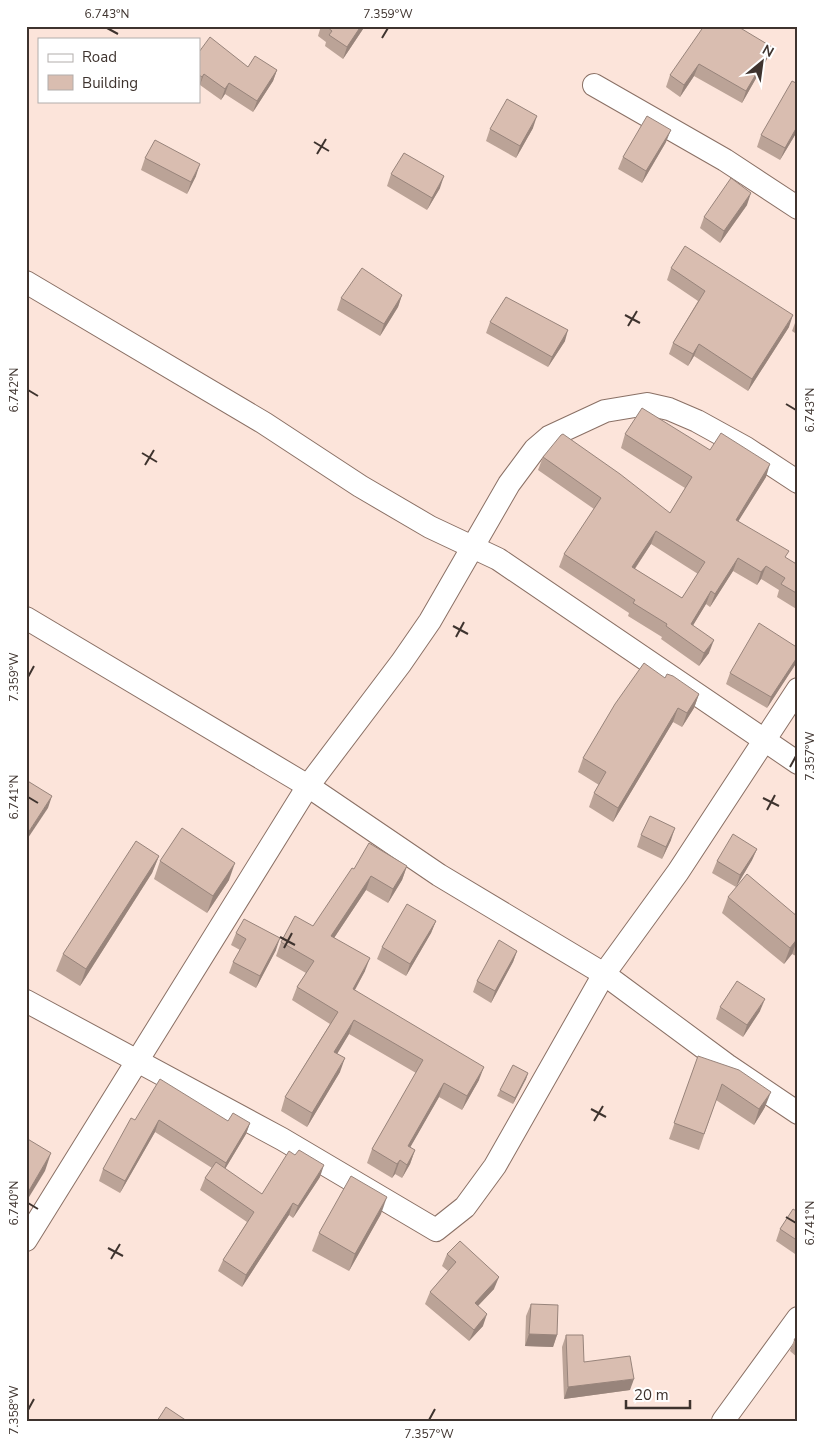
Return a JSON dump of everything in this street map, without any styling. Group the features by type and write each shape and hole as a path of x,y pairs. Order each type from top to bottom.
{"street":[{"path":"594,85 725,160 798,208"},
{"path":"26,282 264,423 360,486 430,527 498,559 798,763"},
{"path":"26,1240 308,786 430,621 509,484 542,443 549,437 605,411 647,404 670,409 697,421 746,448 798,482"},
{"path":"26,618 308,786 439,875 604,974 727,1065 798,1113"},
{"path":"26,1001 137,1063 282,1139 436,1230 465,1207 495,1166 604,974 678,872 762,740 798,689"},
{"path":"722,1421 798,1318"}],"building":[{"path":"326,26 361,26 347,47 329,35 332,31"},
{"path":"704,26 737,26 772,47 746,91 699,64 684,85 670,75"},
{"path":"210,37 248,67 255,56 277,70 257,101 229,83 225,89 204,74 202,77 200,76 200,51"},
{"path":"792,81 798,84 798,125 785,148 761,135"},
{"path":"507,99 537,116 520,146 490,129"},
{"path":"647,116 671,130 646,171 623,157"},
{"path":"155,140 200,164 191,182 145,158"},
{"path":"404,153 444,176 432,198 391,174"},
{"path":"731,178 751,193 724,231 704,217"},
{"path":"685,246 793,315 752,379 699,344 693,354 673,343 705,291 671,268"},
{"path":"362,268 402,295 384,324 341,298"},
{"path":"506,297 568,330 552,357 490,322"},
{"path":"642,408 710,450 721,433 770,464 736,520 789,551 785,557 798,565 798,594 781,584 785,578 766,566 761,572 738,558 715,594 711,591 691,624 714,640 704,653 666,626 667,624 633,603 635,600 564,554 601,498 543,457 561,435 563,434 620,474 670,513 692,477 625,434","holes":["656,531 705,562 682,598 632,567"]},
{"path":"759,623 798,648 798,656 771,697 730,673"},
{"path":"644,663 665,678 667,674 673,676 699,694 687,713 678,708 618,808 594,793 606,772 583,758 615,704"},
{"path":"26,780 52,796 26,836"},
{"path":"650,816 675,828 666,847 641,835"},
{"path":"182,828 235,863 213,896 160,861"},
{"path":"733,834 757,849 740,875 717,861"},
{"path":"136,841 159,856 86,969 63,954"},
{"path":"369,843 407,866 393,889 371,876 331,936 370,958 353,989 484,1067 467,1096 444,1083 408,1146 415,1150 407,1165 400,1160 397,1164 372,1149 423,1060 354,1020 334,1052 345,1058 312,1113 285,1097 338,1012 297,987 314,961 281,942 295,916 313,926 352,868 354,869"},
{"path":"747,874 798,917 798,938 790,948 728,897"},
{"path":"407,904 436,921 410,964 382,947"},
{"path":"244,919 280,938 260,976 233,962 246,939 236,933"},
{"path":"499,940 517,951 495,991 477,981"},
{"path":"737,981 765,999 747,1025 720,1007"},
{"path":"698,1056 739,1070 771,1092 759,1109 722,1084 704,1134 674,1123"},
{"path":"513,1065 528,1073 515,1098 500,1090"},
{"path":"160,1079 228,1121 233,1113 250,1123 226,1163 159,1120 125,1181 103,1169 131,1118 135,1120"},
{"path":"26,1138 51,1153 27,1194 26,1194"},
{"path":"299,1150 324,1165 298,1206 293,1203 246,1275 223,1260 254,1212 205,1178 216,1162 262,1194 289,1151 295,1155"},
{"path":"351,1176 387,1197 355,1254 319,1233"},
{"path":"793,1209 798,1212 798,1241 780,1229"},
{"path":"460,1241 499,1277 475,1303 487,1314 474,1330 430,1292 456,1262 447,1254"},
{"path":"531,1304 558,1305 557,1335 529,1334"},
{"path":"798,1334 798,1343 794,1340"},
{"path":"566,1335 583,1335 584,1362 630,1356 634,1379 568,1387"},
{"path":"166,1407 187,1421 157,1421"}]}
